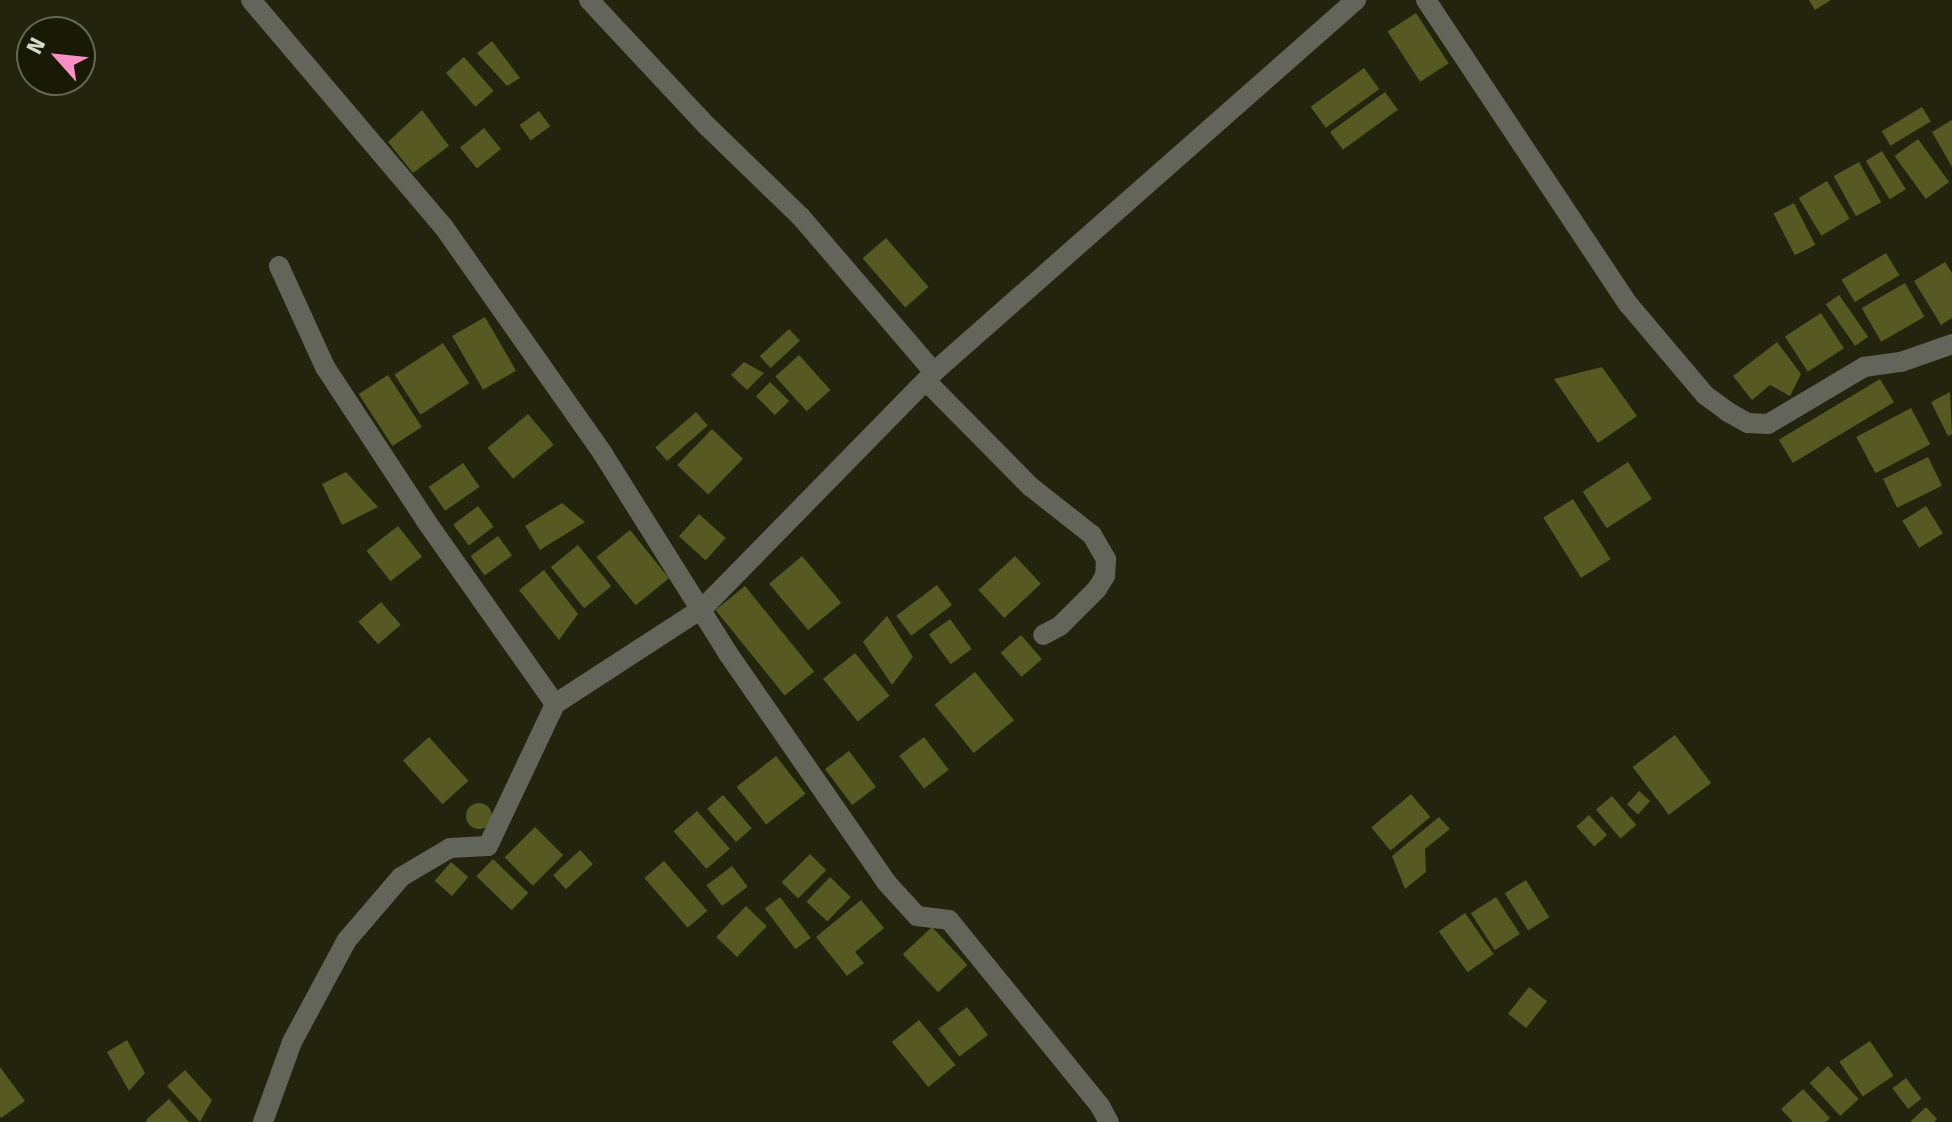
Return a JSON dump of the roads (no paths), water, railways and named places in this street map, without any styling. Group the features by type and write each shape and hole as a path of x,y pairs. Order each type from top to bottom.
{"street":[{"path":"251,0 443,226 603,454 703,608 727,652 886,882 917,916 949,920 1100,1106 1109,1122"},
{"path":"589,0 707,126 801,217 930,376 1031,487 1092,535 1106,559 1105,576 1097,589 1060,626 1043,635"},
{"path":"263,1122 292,1042 347,940 401,877 450,848 488,846 555,704 703,608 930,376 1356,0"},
{"path":"1426,0 1629,305 1705,395 1728,412 1748,423 1768,424 1864,367 1901,362 1952,344"},
{"path":"279,266 325,367 426,521 555,704"}]}
